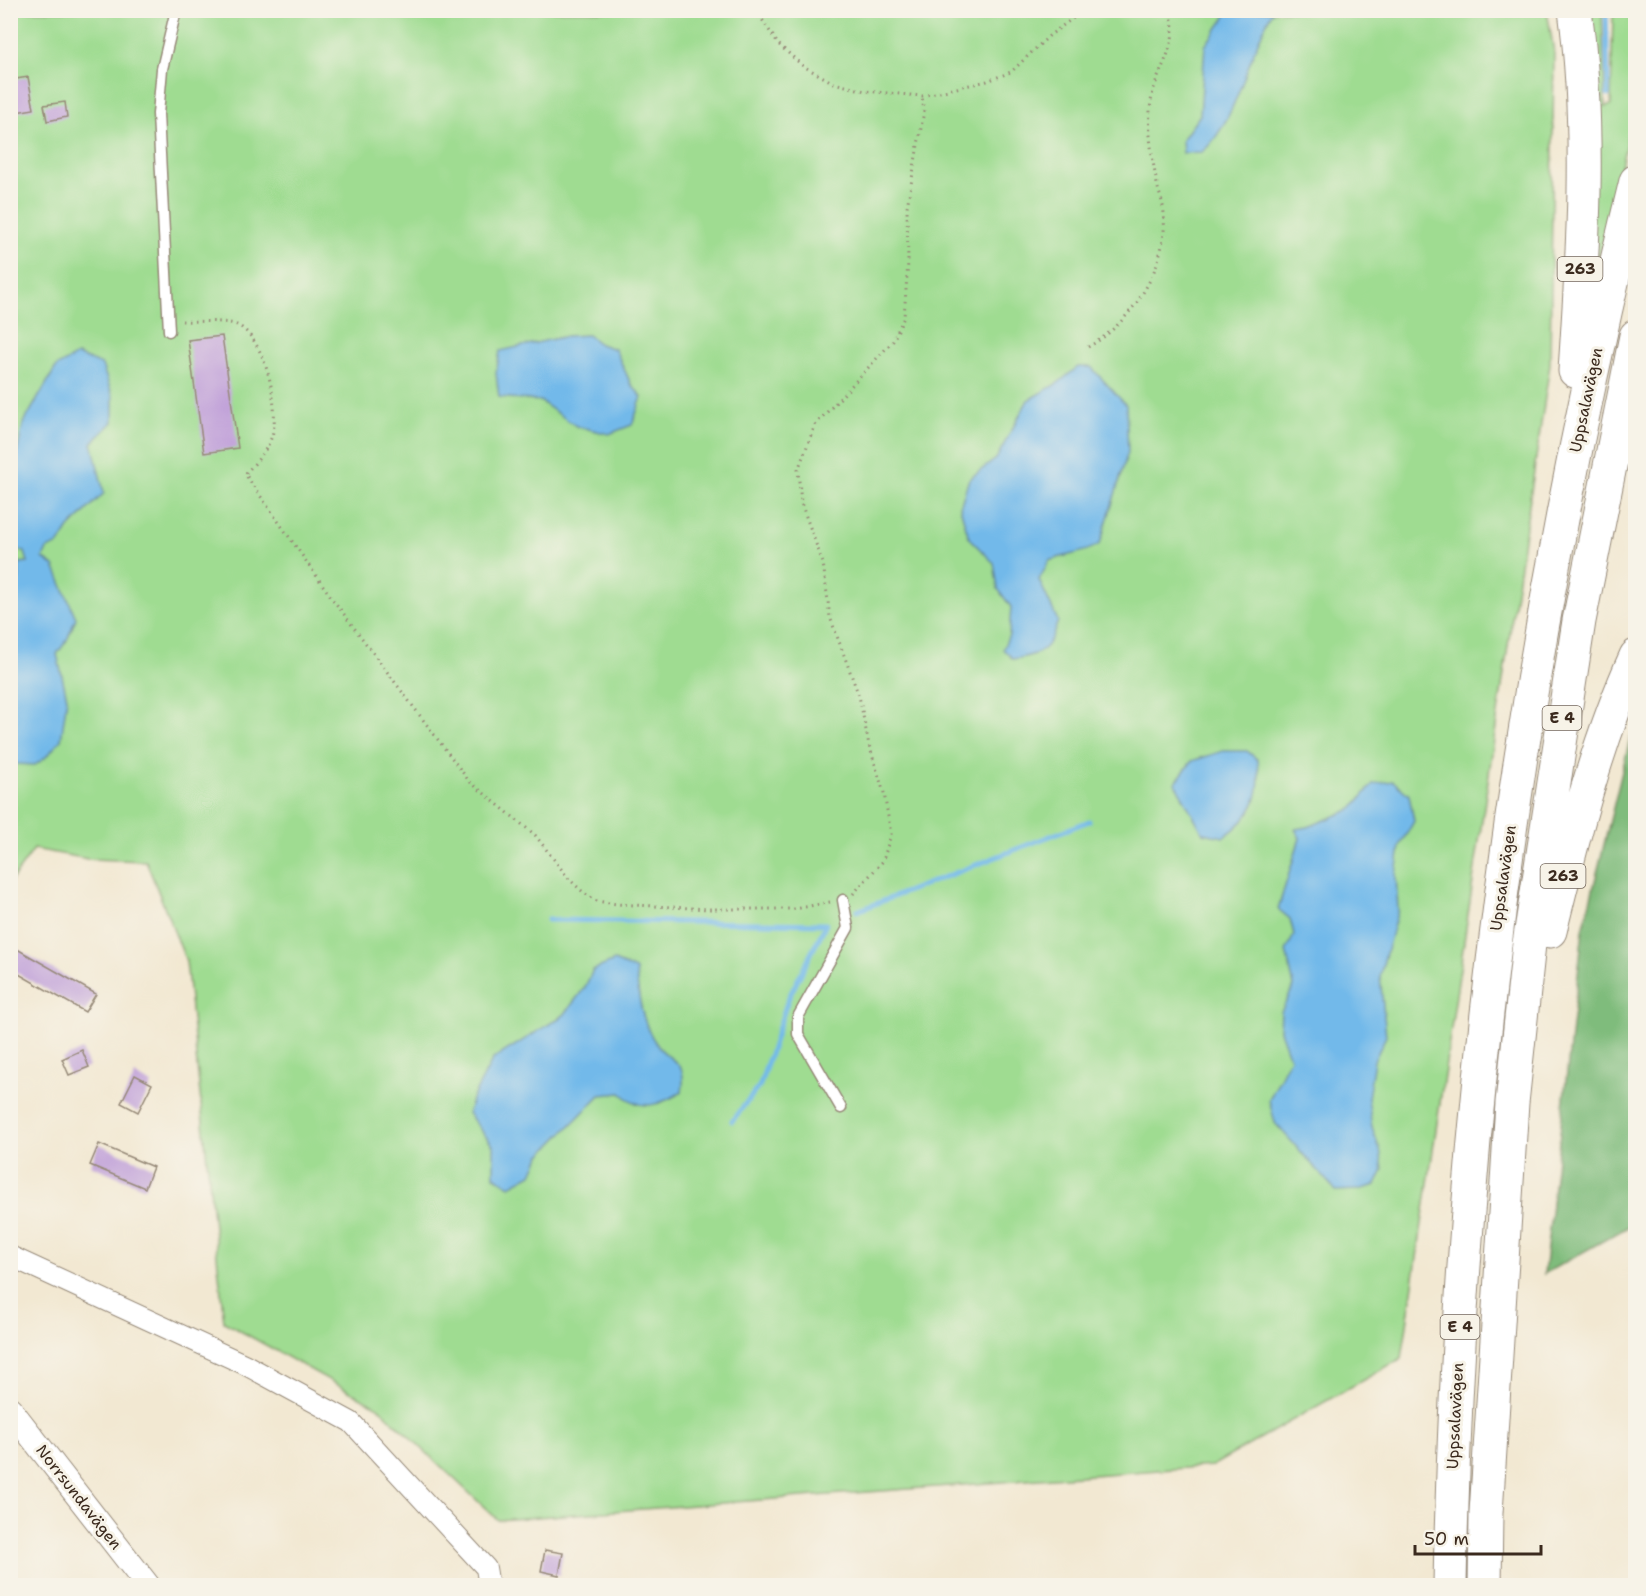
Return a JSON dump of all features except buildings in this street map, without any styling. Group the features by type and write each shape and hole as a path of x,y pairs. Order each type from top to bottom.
{"highway":[{"name":"263","path":"1560,527 1576,350 1584,188 1582,84 1575,10"},
{"name":"Uppsalavägen","path":"1450,1586 1462,1278 1494,944 1514,797 1560,527 1604,315 1635,182"},
{"name":"E 4","path":"1485,1586 1486,1513 1512,1103 1530,944 1568,684 1594,531 1635,336"},
{"name":"263","path":"1512,1103 1552,921 1581,807 1617,695 1635,656"}],"street":[{"path":"10,1256 244,1364 351,1422 486,1568 489,1586"},
{"name":"Norrsundavägen","path":"10,1409 148,1586"}],"lane":[{"path":"168,326 158,114 162,69 177,10"},
{"path":"841,1108 798,1034 798,1017 848,928 843,900"}],"path":[{"path":"756,10 778,44 803,66 834,83 865,91 922,96 987,81 1011,72 1050,35 1084,10"},
{"path":"1088,347 1104,338 1122,320 1147,286 1157,262 1164,214 1153,155 1151,102 1156,81 1172,45 1173,27 1169,10"},
{"path":"168,326 235,324 253,337 273,390 273,432 264,452 245,474 340,610 469,781 535,836 569,879 584,893 597,901 616,904 709,909 795,909 843,900 854,893 883,861 891,834 884,793 869,745 859,696 830,617 823,563 801,504 798,470 815,424 893,341 904,317 907,207 924,111 922,96"}],"green space":[{"path":"11,11 1547,11 1554,52 1550,364 1402,1358 1212,1466 498,1520 378,1407 224,1322 186,961 146,861 88,859 34,849 11,881"},
{"path":"1583,11 1602,11 1605,107 1611,105 1613,11 1636,11 1635,105 1587,312"},
{"path":"1635,727 1635,1223 1544,1274 1583,930 1630,739"}],"water":[{"path":"1230,10 1273,11 1264,27 1233,106 1214,140 1202,152 1183,153 1182,140 1200,115 1205,46"},
{"path":"588,335 600,344 615,349 631,384 642,397 632,425 609,434 576,426 540,401 499,397 496,373 500,351 567,336"},
{"path":"77,355 102,365 113,397 113,422 92,443 104,493 69,528 59,544 47,549 43,558 54,566 76,618 67,640 57,654 67,698 61,740 45,758 35,765 16,764 10,757 11,596 19,578 19,563 28,562 25,552 16,549 11,512 11,483 23,424 56,367"},
{"path":"1078,367 1091,367 1126,405 1128,452 1100,544 1088,550 1049,561 1039,580 1058,621 1048,644 1032,655 1013,659 1003,649 1009,635 1011,607 998,589 994,563 969,538 960,507 969,479 996,459 1028,400 1058,383"},
{"path":"1223,751 1247,751 1258,760 1259,773 1254,804 1243,821 1224,837 1203,833 1175,783 1192,761"},
{"path":"1393,781 1409,795 1414,821 1400,846 1396,875 1398,910 1380,975 1386,1036 1374,1061 1368,1098 1372,1128 1380,1149 1383,1170 1376,1185 1358,1190 1336,1191 1275,1123 1269,1100 1290,1058 1280,1031 1281,1012 1294,986 1286,951 1294,935 1290,919 1278,909 1300,838 1295,829 1308,827 1352,809 1373,784"},
{"path":"614,961 636,970 640,1000 648,1029 658,1046 681,1068 682,1092 651,1105 636,1103 621,1093 600,1095 540,1156 532,1174 510,1186 494,1176 494,1147 468,1113 472,1099 493,1059 564,1015 585,987 593,970"}],"waterway":[{"path":"1606,10 1608,95"},
{"path":"857,911 1089,821"},
{"path":"548,920 826,924 788,999 760,1085 732,1121"}]}
